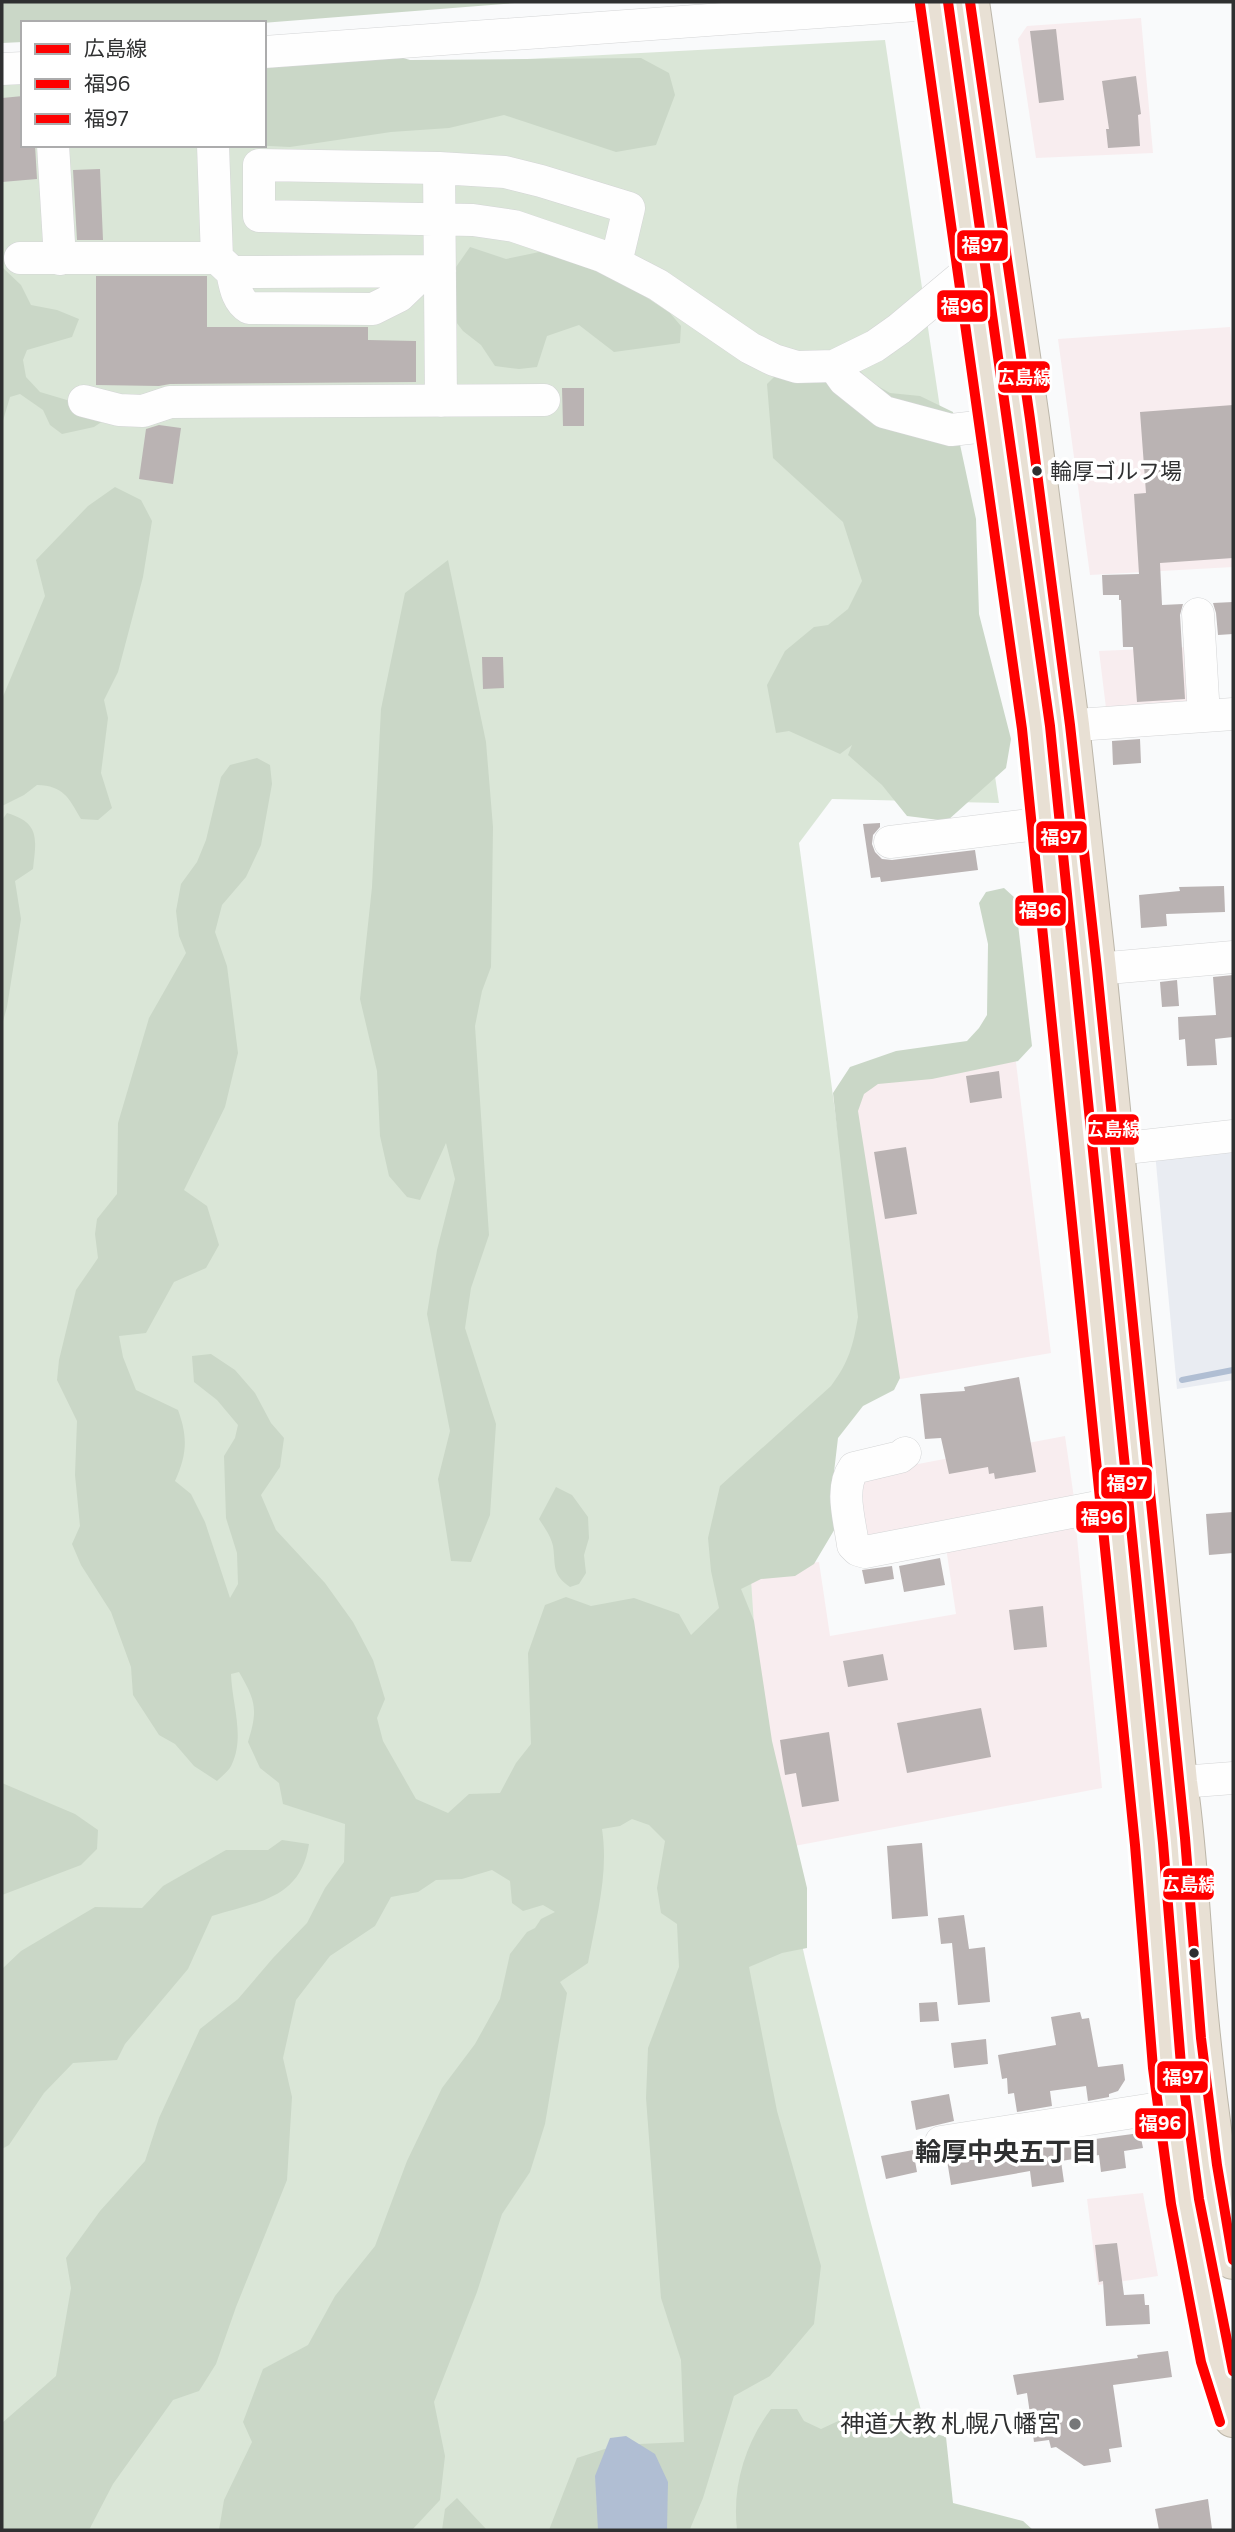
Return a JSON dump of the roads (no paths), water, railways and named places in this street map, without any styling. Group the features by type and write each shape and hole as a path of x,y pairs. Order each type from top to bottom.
{"highway":[{"path":"952,2 972,268 994,425 1053,726 1046,823 1080,971"},
{"path":"952,2 1030,419 1053,726 1080,971 1160,1783 1167,2066 1173,2106 1213,2197 1233,2260"},
{"path":"1097,1151 1113,1504 1160,1783 1186,1841 1213,2197 1215,2359 1233,2418"}],"street":[{"path":"266,52 952,2"},
{"path":"2,69 21,68"},
{"path":"53,147 60,259"},
{"path":"213,147 216,218 225,265"},
{"path":"259,216 259,164 505,172 629,208 616,263"},
{"path":"439,168 439,219 432,271 441,401"},
{"path":"216,218 259,216 439,219 473,220 514,226 602,256 658,285 750,348 774,360 797,367 834,366 875,346 972,268"},
{"path":"20,258 432,271"},
{"path":"834,366 844,380 884,412 951,430 994,425"},
{"path":"84,401 120,410 143,411 170,402 544,400"},
{"path":"1053,726 1218,715 1198,614"},
{"path":"890,842 1046,823"},
{"path":"1080,971 1233,957"},
{"path":"1097,1151 1233,1136"},
{"path":"905,1453 900,1457 854,1468 848,1475 846,1486 853,1545 858,1550 865,1552 1113,1504"},
{"path":"1160,1783 1233,1778"},
{"path":"941,2142 1173,2106"}],"water":[{"path":"626,2436 655,2454 668,2482 667,2530 598,2530 595,2476 610,2438"}],"waterway":[{"path":"1182,1380 1233,1370"}],"place":[{"name":"輪厚ゴルフ場","path":"1037,471"},
{"name":"神道大教 札幌八幡宮","path":"1075,2424"}],"district":[{"name":"輪厚中央五丁目","path":"1006,2152"}]}
